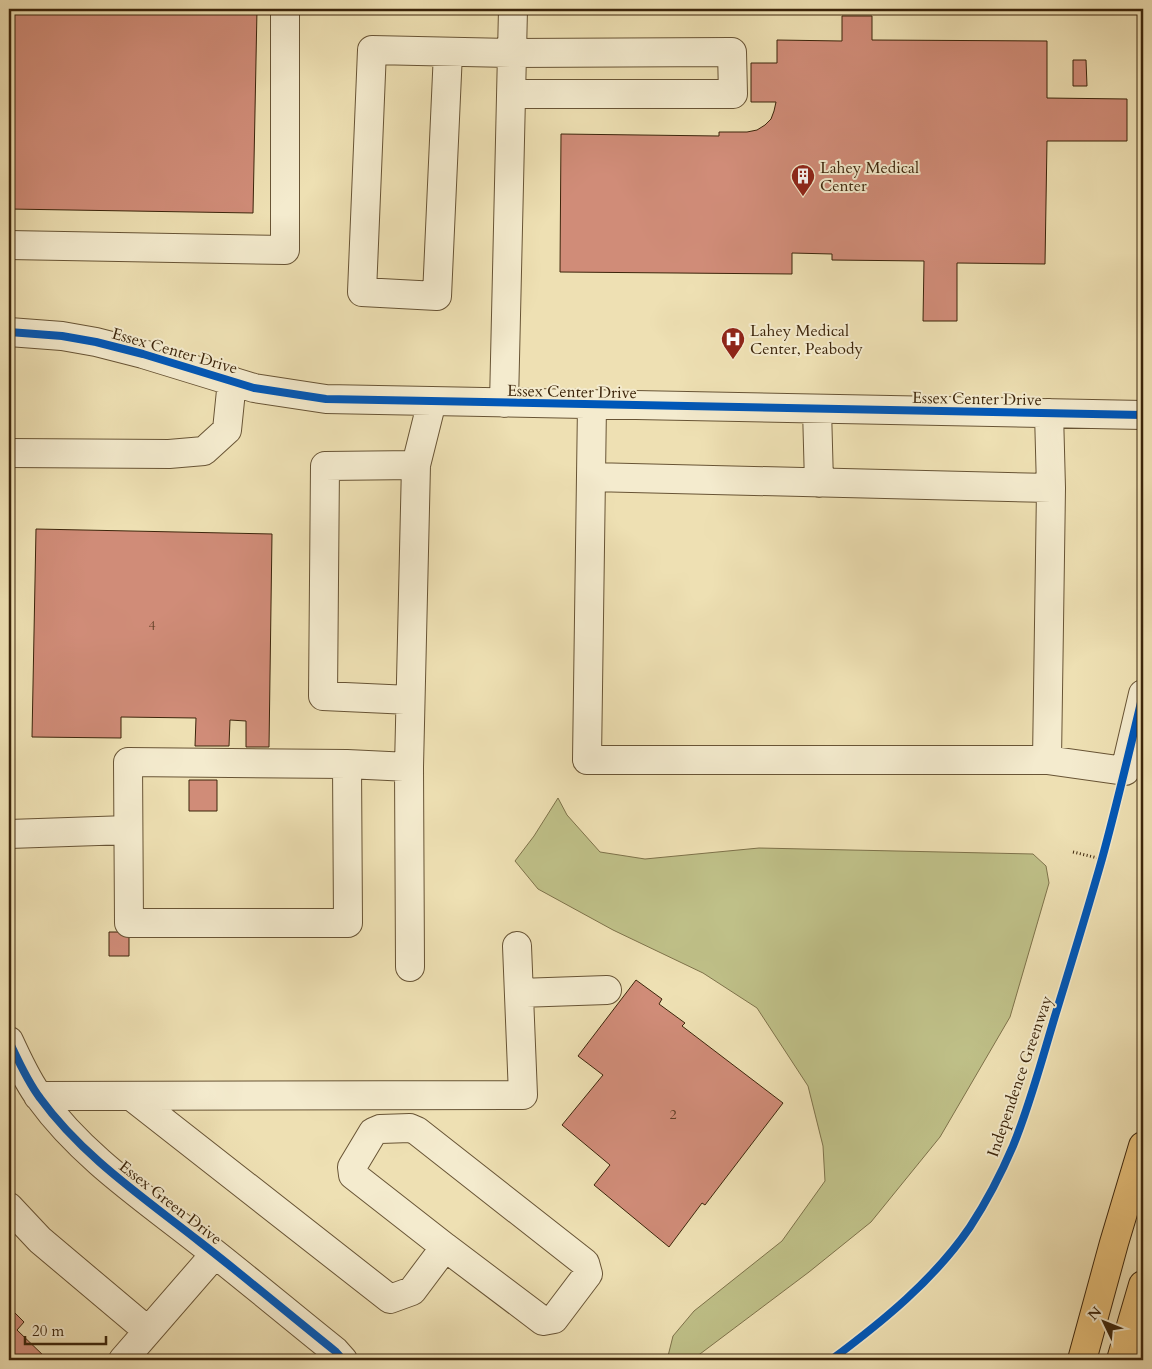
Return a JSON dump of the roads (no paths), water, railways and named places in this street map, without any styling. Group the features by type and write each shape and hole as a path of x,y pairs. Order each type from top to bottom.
{"highway":[{"path":"1082,1360 1143,1146"},
{"path":"1121,1360 1143,1285"}],"street":[{"path":"9,245 285,250 285,9"},
{"path":"504,403 513,9"},
{"path":"448,52 436,296 362,292 372,50 512,53 732,52 733,94 511,94"},
{"name":"Essex Center Drive","path":"9,332 62,336 96,342 143,354 254,388 326,399 1143,415"},
{"path":"9,453 169,454 204,451 227,430 232,381"},
{"path":"410,967 409,767 416,465 432,402"},
{"path":"592,405 587,760 1046,760 1124,771 1143,694"},
{"path":"817,409 819,483"},
{"path":"1046,760 1050,488 1049,413"},
{"path":"410,700 323,696 326,466 416,465"},
{"path":"591,477 1050,488"},
{"path":"347,764 348,923 129,924 128,762 347,764 409,767"},
{"path":"9,834 128,830"},
{"path":"38,1096 523,1095 518,946"},
{"path":"519,993 607,990"},
{"name":"Essex Green Drive","path":"9,1041 38,1096 59,1123 86,1150 335,1351 343,1360"},
{"path":"131,1096 390,1299 412,1291 445,1247"},
{"path":"403,1128 417,1131 585,1262 588,1274 554,1319 543,1321 445,1247 353,1175 352,1167 373,1132 380,1129 403,1128"},
{"path":"9,1207 40,1240 148,1331"},
{"path":"123,1360 215,1254"}],"place":[{"name":"Lahey Medical Center","path":"803,197"},
{"name":"Lahey Medical Center, Peabody","path":"733,360"}]}
